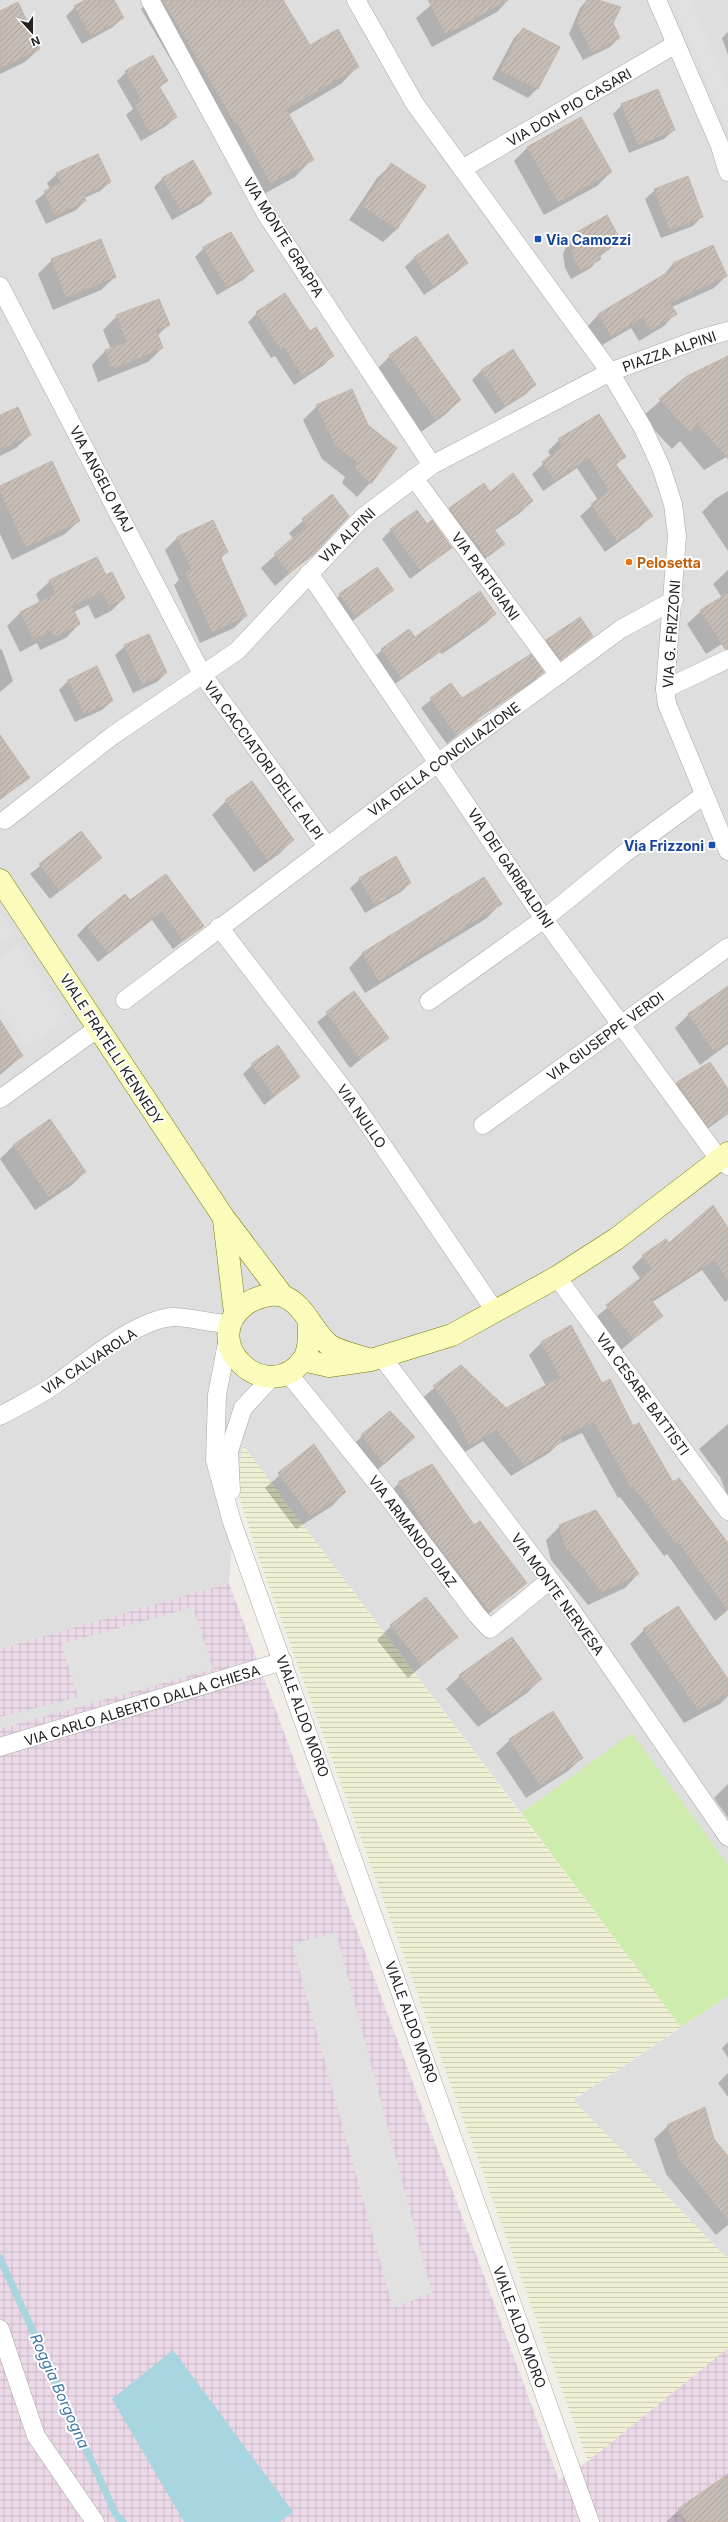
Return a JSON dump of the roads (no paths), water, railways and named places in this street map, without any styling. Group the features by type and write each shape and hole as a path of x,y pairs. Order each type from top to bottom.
{"street":[{"name":"VIA MONTE GRAPPA","path":"150,0 266,214 432,465"},
{"path":"356,0 415,104 610,372"},
{"path":"656,0 720,146 728,172"},
{"name":"VIA DON PIO CASARI","path":"462,169 676,44"},
{"name":"VIA ANGELO MAJ","path":"0,286 202,674"},
{"name":"PIAZZA ALPINI","path":"610,372 699,339 728,331"},
{"name":"VIA ALPINI","path":"5,820 112,736 237,651 363,516 414,478 432,465 610,372"},
{"name":"VIA G. FRIZZONI","path":"610,372 643,428 661,467 672,504 677,536 674,600 665,690 670,711 728,851"},
{"name":"VIA PARTIGIANI","path":"414,478 559,675"},
{"name":"VIA DEI GARIBALDINI","path":"309,573 439,762 544,919 621,1024 725,1159"},
{"name":"VIA DELLA CONCILIAZIONE","path":"125,1000 219,927 439,762 622,629 674,600"},
{"path":"665,690 728,659"},
{"name":"VIA CACCIATORI DELLE ALPI","path":"202,674 327,846"},
{"path":"429,1001 544,919 625,853 704,795"},
{"name":"VIALE FRATELLI KENNEDY","path":"0,880 224,1218 282,1295"},
{"name":"VIA NULLO","path":"219,927 351,1099 495,1311"},
{"name":"VIA GIUSEPPE VERDI","path":"483,1125 728,947"},
{"path":"0,1099 98,1028"},
{"path":"377,1359 329,1345 309,1322 295,1302 282,1295 254,1298 231,1325 233,1354 242,1367 258,1375 377,1359 452,1335 557,1277 616,1239 725,1159"},
{"name":"VIALE FRATELLI KENNEDY","path":"224,1218 231,1325"},
{"name":"VIA CESARE BATTISTI","path":"557,1277 728,1510"},
{"name":"VIA CALVAROLA","path":"0,1416 52,1387 109,1345 148,1324 173,1317 210,1324 231,1325"},
{"path":"288,1370 309,1341 309,1322"},
{"name":"VIALE ALDO MORO","path":"231,1325 217,1395 215,1460 232,1522 590,2522"},
{"name":"VIA MONTE NERVESA","path":"377,1359 550,1580 728,1836"},
{"name":"VIALE ALDO MORO","path":"232,1522 229,1451 243,1408 288,1370"},
{"name":"VIA ARMANDO DIAZ","path":"288,1370 385,1493 477,1615 490,1629 550,1580"},
{"name":"VIA CARLO ALBERTO DALLA CHIESA","path":"0,1747 283,1661"},
{"path":"0,2329 36,2436 95,2522"}],"water":[{"path":"173,2350 293,2512 280,2522 184,2522 112,2399"}],"waterway":[{"name":"Roggia Borgogna","path":"0,2258 116,2515 123,2522"}],"place":[{"name":"Via Camozzi","path":"538,239"},
{"name":"Pelosetta","path":"629,562"},
{"name":"Via Frizzoni","path":"712,845"}]}
